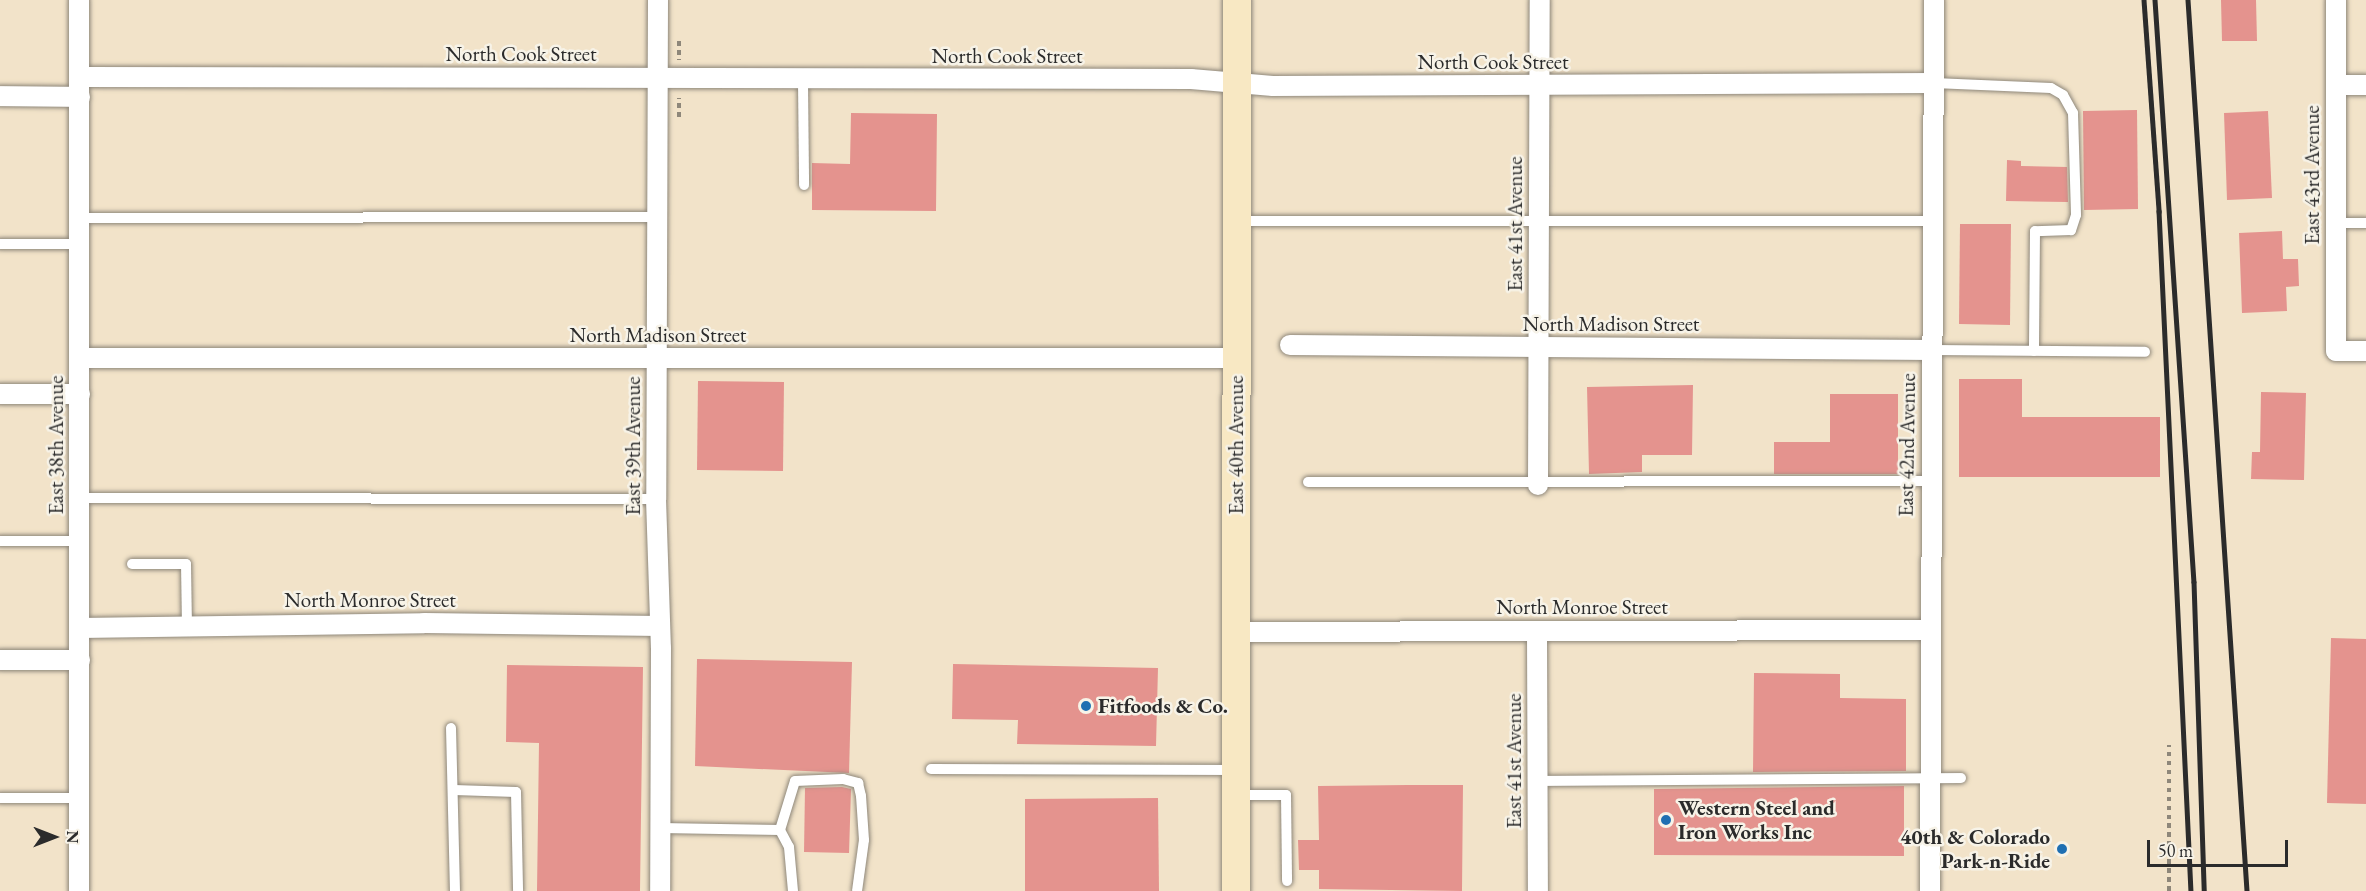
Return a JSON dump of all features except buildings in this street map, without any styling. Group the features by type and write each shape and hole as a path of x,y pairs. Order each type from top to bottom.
{"street":[{"name":"East 38th Avenue","path":"79,0 81,87 79,891"},
{"name":"East 39th Avenue","path":"658,0 656,499 660,626 660,891"},
{"name":"East 40th Avenue","path":"1236,891 1235,82 1237,0"},
{"name":"East 41st Avenue","path":"1538,485 1540,0"},
{"name":"East 42nd Avenue","path":"1930,891 1929,630 1932,482 1934,0"},
{"name":"East 43rd Avenue","path":"2336,0 2336,351 2366,351"},
{"name":"North Cook Street","path":"0,96 81,87 658,79 1235,82 1273,86 1934,83"},
{"path":"2336,85 2366,85"},
{"name":"North Madison Street","path":"1290,345 1933,350"},
{"name":"North Madison Street","path":"81,358 1235,358"},
{"path":"0,394 80,394"},
{"name":"North Monroe Street","path":"80,628 187,625 660,626"},
{"name":"East 41st Avenue","path":"1537,630 1538,891"},
{"name":"North Monroe Street","path":"1236,632 1929,630"},
{"path":"0,660 80,660"}],"lane":[{"path":"803,81 804,185"},
{"path":"1934,83 2052,88 2063,95 2073,113 2076,215 2071,230 2035,231 2034,351"},
{"path":"81,218 657,217"},
{"path":"1235,221 1933,221"},
{"path":"2336,223 2366,223"},
{"path":"0,244 80,244"},
{"path":"1933,350 2145,352"},
{"path":"1308,482 1538,485 1932,482"},
{"path":"80,498 656,499"},
{"path":"0,542 80,542"},
{"path":"132,564 186,564 187,625"},
{"path":"451,729 455,891"},
{"path":"931,769 1236,783 1286,795 1287,881"},
{"path":"1538,781 1961,778"},
{"path":"793,891 789,847 780,830 795,781 843,779 858,783 864,840 857,891"},
{"path":"454,790 516,792 518,891"},
{"path":"0,798 80,798"},
{"path":"660,828 780,830"}],"path":[{"path":"2169,745 2169,891"}],"railway":[{"path":"2144,0 2159,211 2191,891"},
{"path":"2155,0 2194,582 2204,891"},
{"path":"2188,0 2247,891"}],"place":[{"name":"Fitfoods & Co.","path":"1086,706"},
{"name":"Western Steel and Iron Works Inc","path":"1666,820"},
{"name":"40th & Colorado Park-n-Ride","path":"2062,849"}]}
